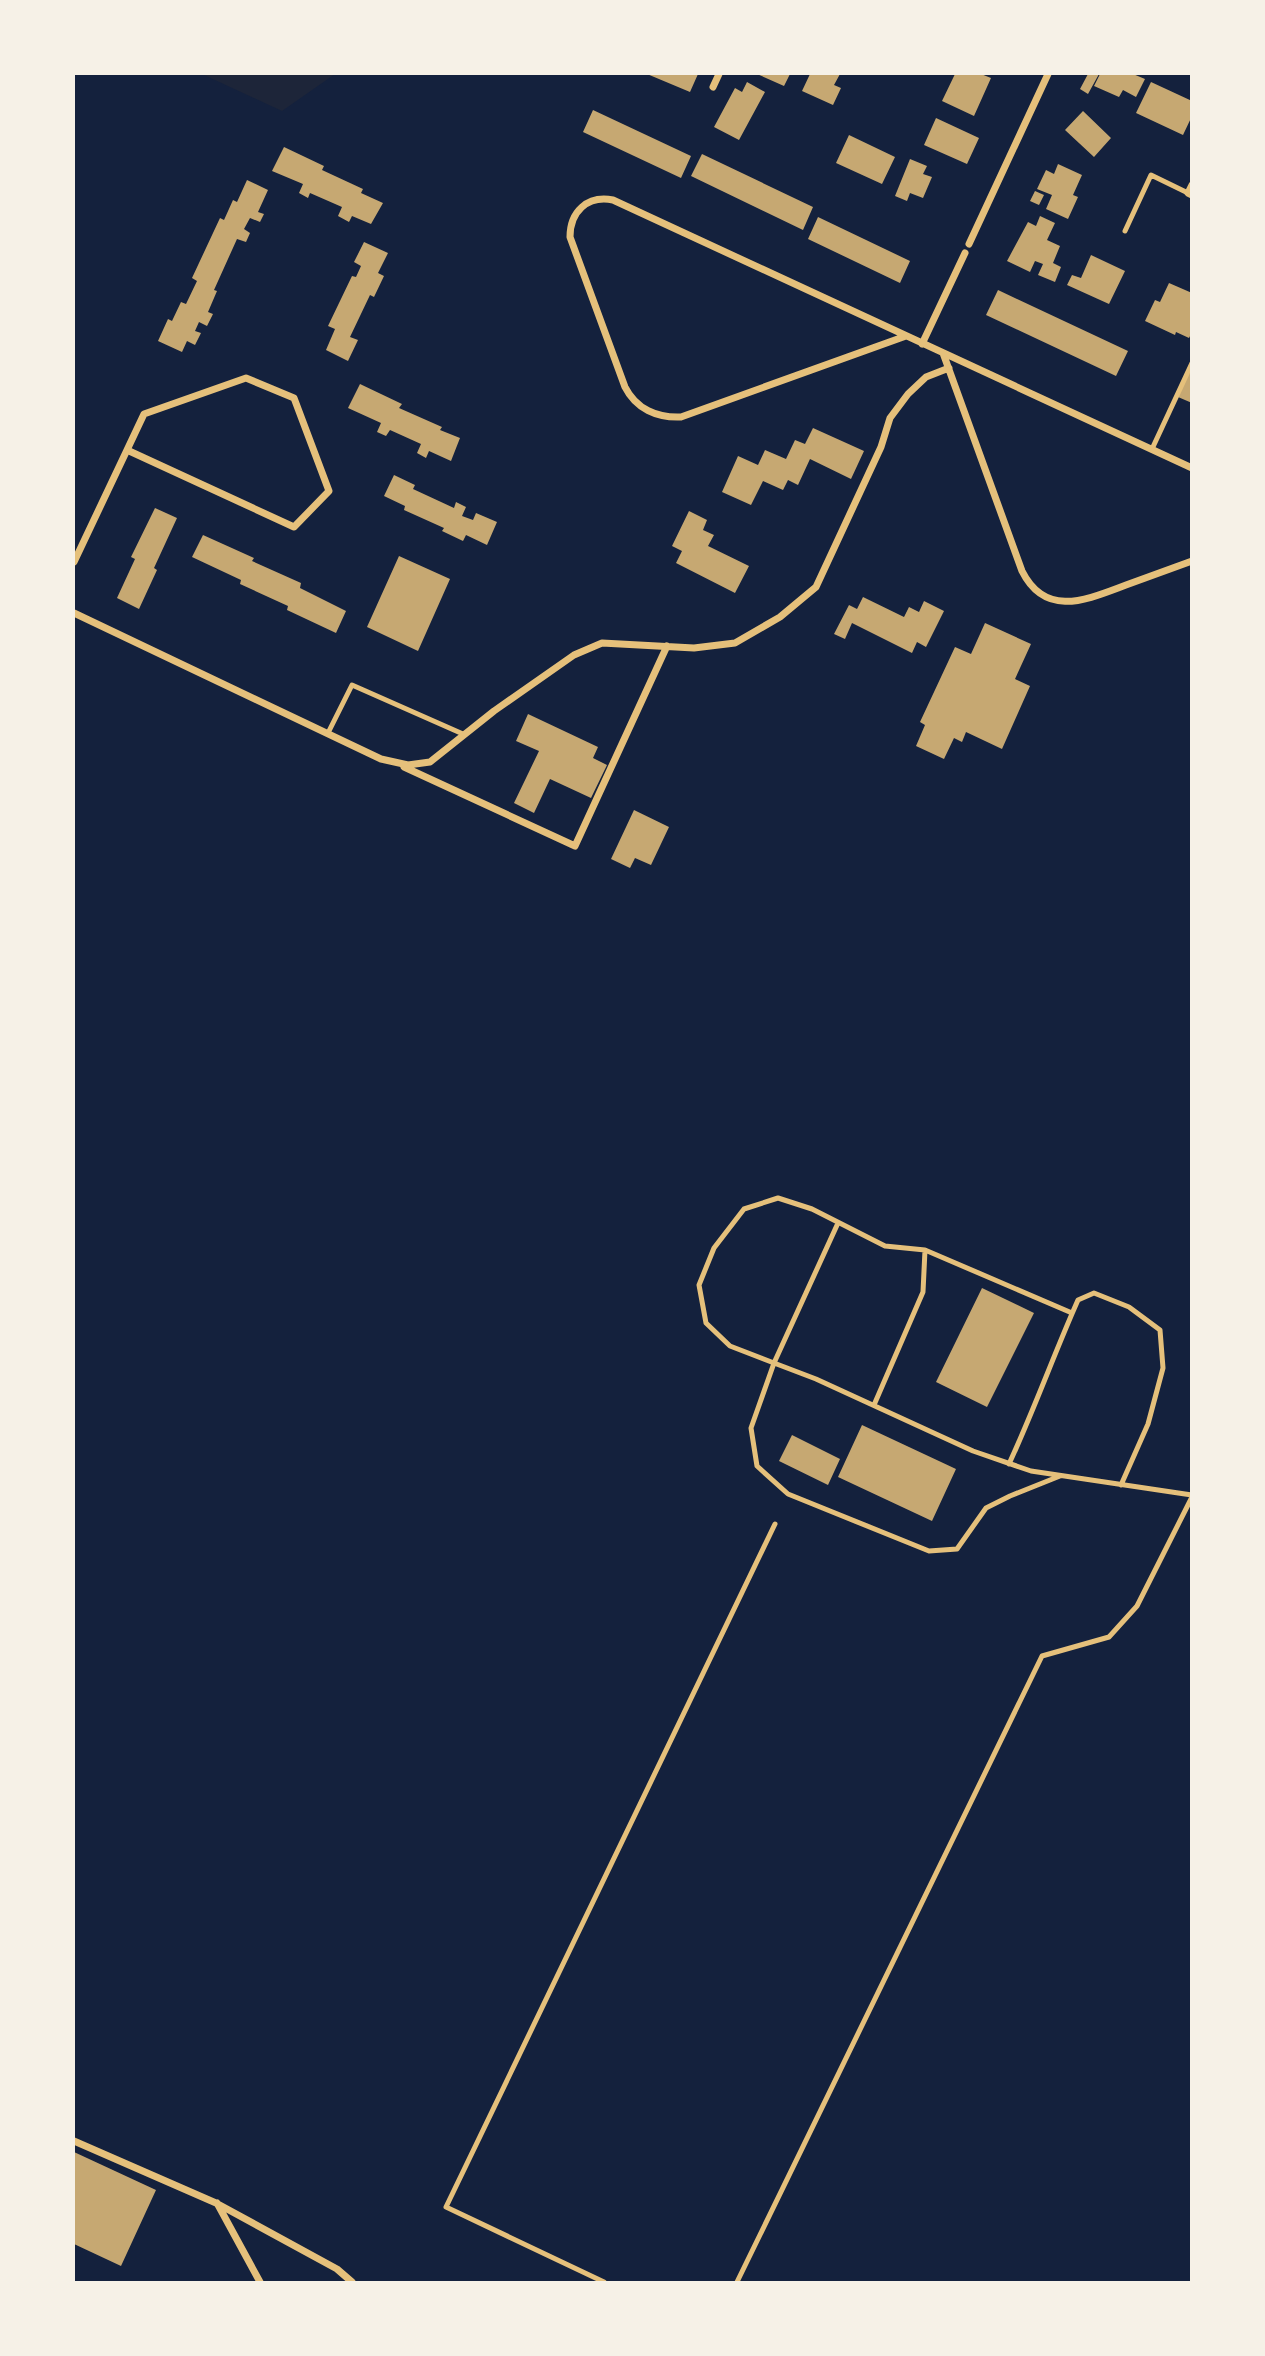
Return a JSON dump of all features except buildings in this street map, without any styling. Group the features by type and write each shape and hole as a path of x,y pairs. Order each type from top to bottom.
{"street":[{"path":"713,87 719,74"},
{"path":"969,244 1048,74"},
{"path":"906,336 681,417 653,414 643,409 625,387 570,237 572,222 579,209 590,201 613,200 1192,468"},
{"path":"922,344 965,253"},
{"path":"943,353 1022,571 1033,587 1055,600 1078,601 1192,561"},
{"path":"74,613 381,760 408,765 430,762 463,734 575,655 602,643 694,648 735,643 780,617 816,587 881,447 890,418 908,394 926,377 948,368"},
{"path":"74,562 144,414 246,378 294,398 329,491 294,527 127,450"},
{"path":"396,763 575,846 667,646"},
{"path":"74,2141 216,2203 337,2269 352,2283"},
{"path":"216,2203 260,2283"}],"lane":[{"path":"1125,231 1150,176 1190,191"},
{"path":"1152,449 1192,363"},
{"path":"328,733 352,685 463,734"},
{"path":"746,2283 738,2281 1042,1656 1109,1637 1137,1606 1192,1496 1031,1472 973,1451 816,1379 730,1346 706,1322 699,1285 713,1248 744,1209 778,1198 812,1209 885,1246 925,1250 1072,1313"},
{"path":"838,1223 774,1363 751,1429 757,1466 788,1494 929,1551 957,1549 986,1508 1060,1476"},
{"path":"874,1405 923,1292 925,1250"},
{"path":"1010,1464 1078,1300 1094,1293 1129,1307 1160,1330 1163,1368 1148,1424 1121,1485"},
{"path":"604,2283 446,2207 775,1524"}],"shaded area":[{"path":"202,74 335,74 282,111"}]}
